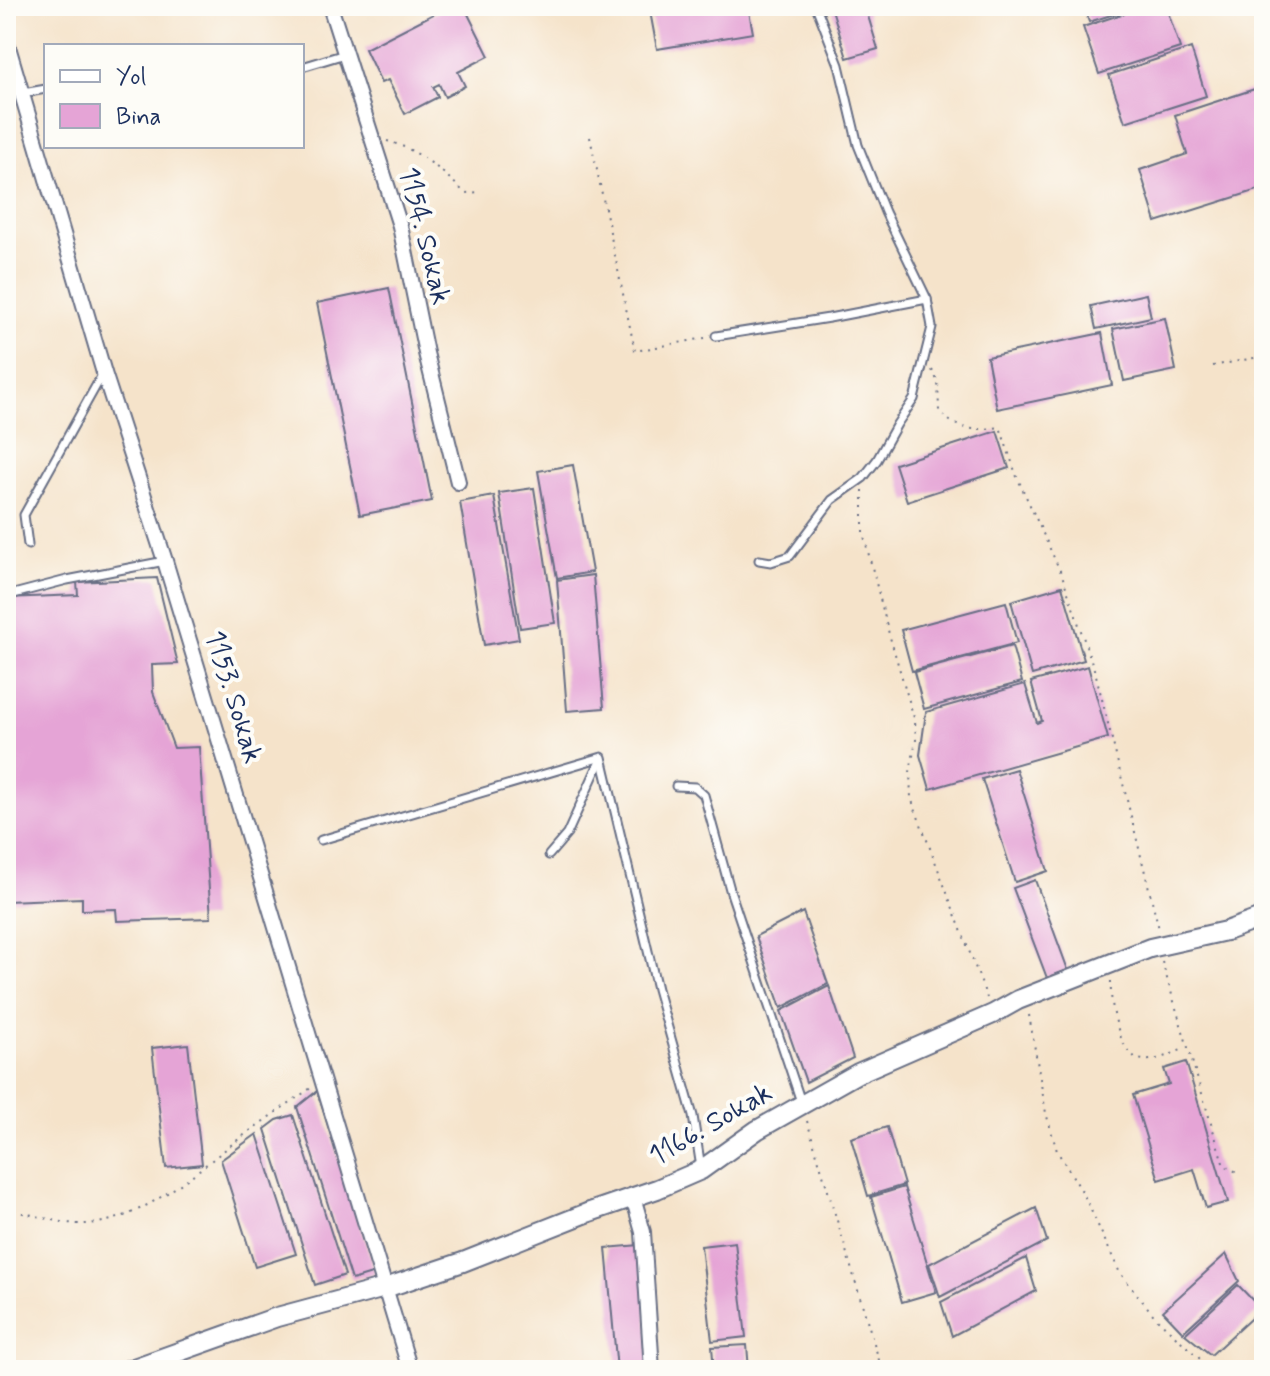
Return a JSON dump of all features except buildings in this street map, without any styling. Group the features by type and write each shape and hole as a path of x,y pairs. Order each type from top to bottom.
{"street":[{"name":"1154. Sokak","path":"330,6 400,226 426,353 458,482"},
{"name":"1153. Sokak","path":"6,40 104,373 165,561 410,1370"},
{"name":"1166. Sokak","path":"128,1370 277,1317 385,1288 701,1170 757,1130 858,1073 1018,1000 1163,945 1258,920"},
{"path":"633,1197 643,1232 652,1370"}],"lane":[{"path":"759,560 771,562 790,556 832,500 863,478 914,399 932,327 927,299 885,212 858,145 839,65 816,6"},
{"path":"304,66 345,54"},
{"path":"23,93 44,89"},
{"path":"716,336 927,299"},
{"path":"28,545 24,515 104,373"},
{"path":"6,596 67,580 165,561"},
{"path":"321,840 602,757"},
{"path":"549,855 567,834 602,757"},
{"path":"602,757 657,989 693,1116 701,1170"},
{"path":"676,786 695,787 704,795 731,893 802,1105"}],"path":[{"path":"371,137 405,146 435,165 465,193 480,192"},
{"path":"590,137 635,351 716,336"},
{"path":"1213,366 1264,356"},
{"path":"926,359 938,382 939,411 948,421 970,430 1000,427 1017,477 1062,575 1096,675 1163,945 1162,961 1187,1048 1224,1166 1237,1172"},
{"path":"863,478 863,532 915,721 911,798 993,1014"},
{"path":"1258,920 1264,965"},
{"path":"1112,964 1111,993 1124,1049 1131,1056 1147,1060 1187,1048"},
{"path":"1018,1000 1031,1019 1046,1113 1057,1151 1083,1193 1120,1273 1156,1318 1212,1370"},
{"path":"6,1211 86,1224 114,1219 161,1197 197,1174 244,1135 322,1081"},
{"path":"802,1105 882,1370"}]}
